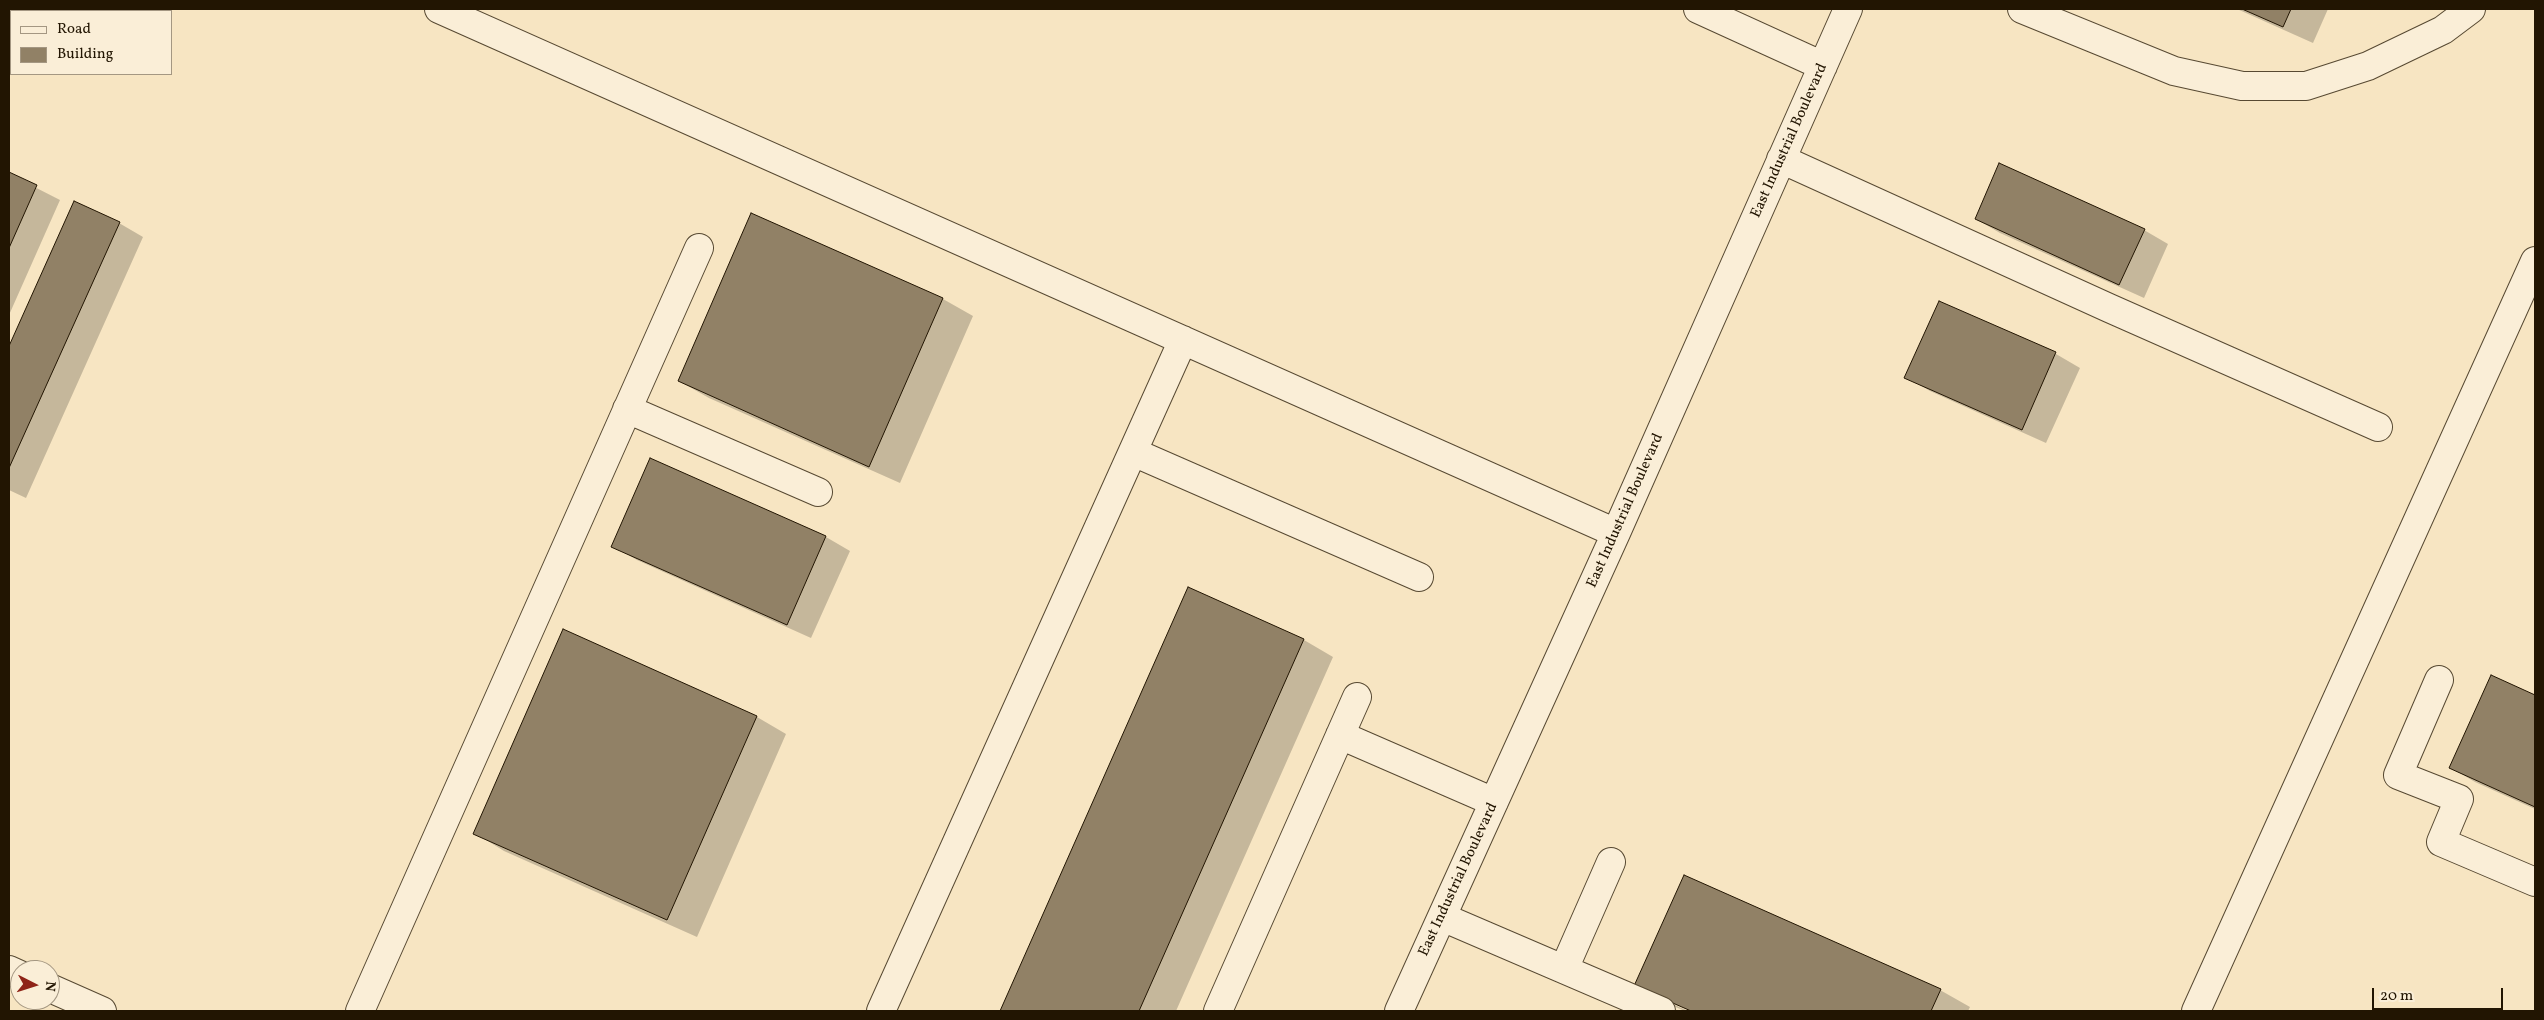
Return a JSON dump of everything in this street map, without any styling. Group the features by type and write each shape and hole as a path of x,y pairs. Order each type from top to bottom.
{"street":[{"path":"439,9 1616,533"},
{"path":"1698,9 1823,66"},
{"name":"East Industrial Boulevard","path":"1400,1011 1616,533 1848,9"},
{"path":"2022,9 2174,71 2242,86 2306,86 2368,66 2443,30 2471,9"},
{"path":"1781,159 2109,308 2378,427"},
{"path":"360,1011 699,248"},
{"path":"2196,1011 2535,261"},
{"path":"880,1011 1183,340"},
{"path":"627,409 818,492"},
{"path":"1133,452 1419,577"},
{"path":"2439,680 2398,774 2459,800 2441,842 2535,882"},
{"path":"1218,1011 1357,697"},
{"path":"1340,735 1494,802"},
{"path":"1564,969 1611,862"},
{"path":"1442,917 1661,1011"},
{"path":"60,992 102,1011"}],"building":[{"path":"2242,9 2291,9 2283,27"},
{"path":"1999,163 2145,229 2119,285 1975,219"},
{"path":"9,172 37,185 9,248"},
{"path":"74,201 120,222 9,468 9,346"},
{"path":"751,213 943,298 869,467 678,381"},
{"path":"1939,301 2056,352 2022,430 1904,378"},
{"path":"650,458 826,536 787,625 611,547"},
{"path":"1188,587 1304,639 1139,1011 1000,1011"},
{"path":"563,629 757,716 667,920 473,834"},
{"path":"2491,675 2535,695 2535,807 2449,768"},
{"path":"1684,875 1941,989 1931,1011 1691,1011 1634,986"}]}
